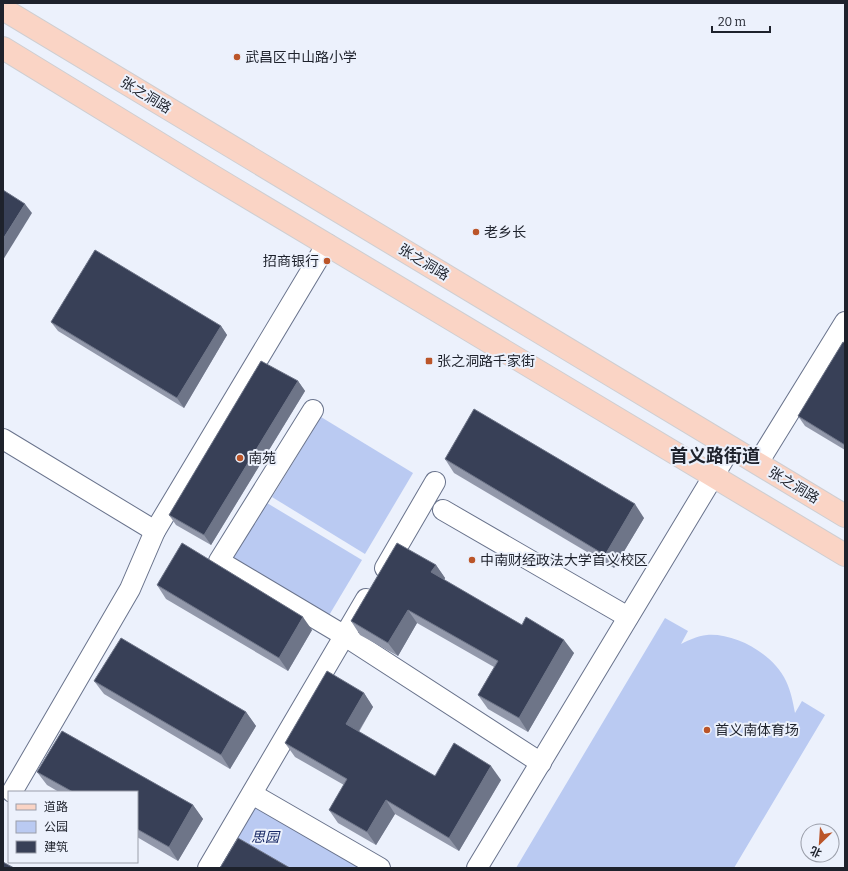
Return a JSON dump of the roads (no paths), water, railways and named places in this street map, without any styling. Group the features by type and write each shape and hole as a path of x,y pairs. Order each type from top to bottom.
{"main road":[{"name":"张之洞路","path":"3,9 845,516"},
{"path":"3,48 845,555"}],"street":[{"path":"13,791 130,589 155,531 327,244"},
{"path":"758,463 845,322"},
{"path":"313,410 219,561 345,636 540,763"},
{"path":"3,439 155,531"},
{"path":"477,868 731,446"},
{"path":"208,868 435,482"},
{"path":"443,510 628,617"},
{"path":"252,794 380,868"}],"place":[{"name":"武昌区中山路小学","path":"237,57"},
{"name":"老乡长","path":"476,232"},
{"name":"招商银行","path":"327,261"},
{"name":"张之洞路千家街","path":"429,361"},
{"name":"南苑","path":"240,458"},
{"name":"中南财经政法大学首义校区","path":"472,560"},
{"name":"首义南体育场","path":"707,730"}],"district":[{"name":"首义路街道","path":"715,456"}],"park label":[{"name":"思园","path":"265,837"}]}
